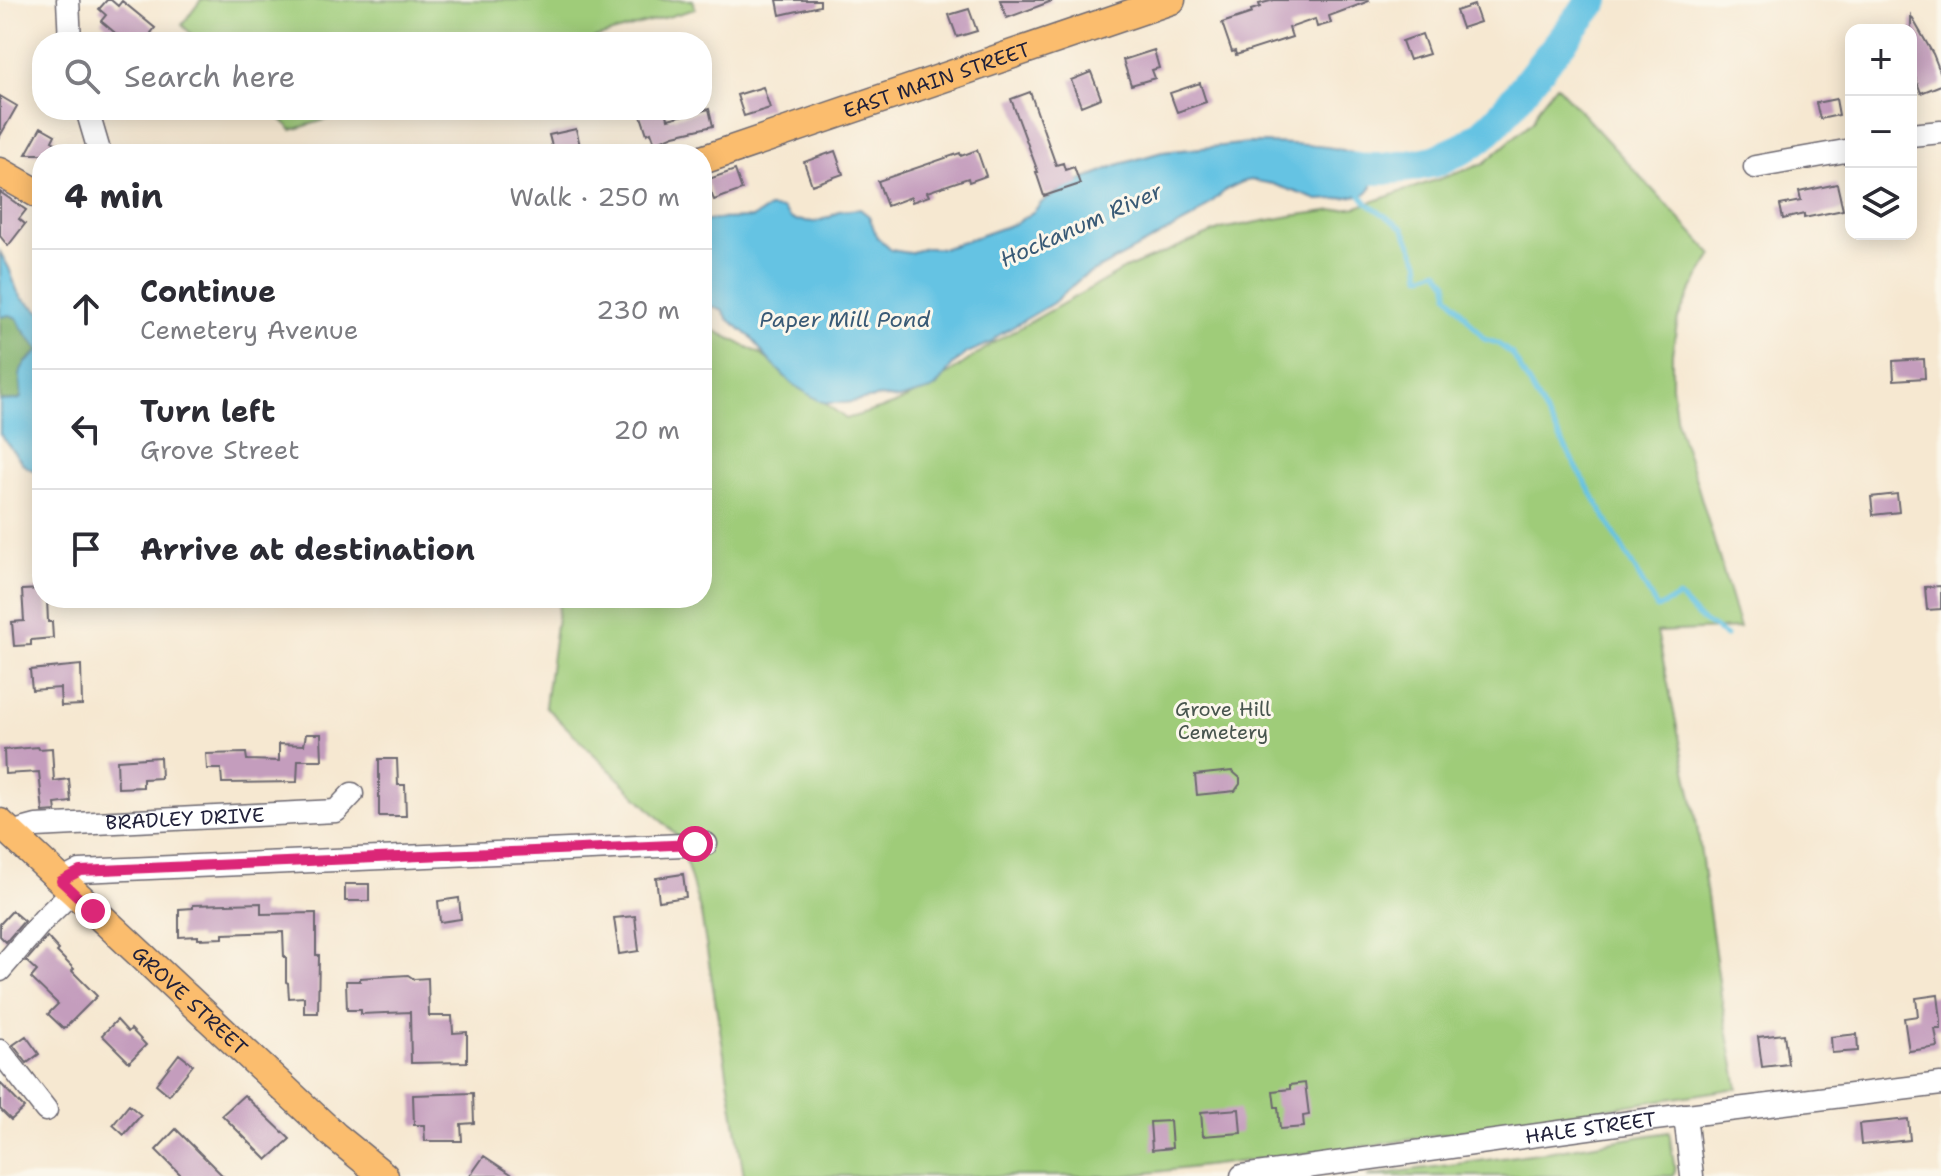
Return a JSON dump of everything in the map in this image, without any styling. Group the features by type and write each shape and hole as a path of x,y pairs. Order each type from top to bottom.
{"main road":[{"name":"EAST MAIN STREET","path":"712,157 1171,0"},
{"path":"0,172 32,190"},
{"name":"GROVE STREET","path":"5,828 324,1126 384,1176"}],"street":[{"path":"68,0 70,32"},
{"path":"90,120 97,144"},
{"path":"1917,134 1941,132"},
{"path":"1755,167 1845,151"},
{"name":"BRADLEY DRIVE","path":"5,828 336,811 352,794"},
{"path":"0,970 80,871 706,844"},
{"path":"0,1051 46,1110"},
{"name":"HALE STREET","path":"1242,1176 1287,1173 1685,1115 1941,1084"},
{"path":"1685,1115 1692,1176"}],"green space":[{"path":"201,0 693,0 695,9 616,32 189,32 182,25"},
{"name":"Grove Hill Cemetery","path":"1556,85 1713,255 1678,318 1672,353 1672,386 1677,424 1740,628 1657,632 1695,812 1722,1002 1738,1088 1369,1146 1123,1176 744,1176 701,914 679,838 545,706 558,608 712,608 712,329 759,353 846,419 893,405 928,388 998,340 1125,269 1221,229 1357,207 1483,164 1533,121 1538,108"},
{"path":"282,120 324,120 292,130"},
{"path":"10,315 17,318 32,341 32,356 23,368 21,398 17,400 0,401 0,317"},
{"path":"1669,1132 1675,1171 1673,1176 1367,1176 1553,1151"}],"water":[{"name":"Paper Mill Pond","path":"1251,143 1340,149 1360,157 1370,175 1372,187 1365,194 1318,200 1273,184 1251,180 1242,182 1227,189 1193,218 1081,278 1053,303 992,342 965,354 936,387 898,399 880,397 845,403 820,401 792,384 752,338 728,319 723,311 712,306 712,220 752,218 769,208 783,209 794,220 815,222 839,211 860,209 869,216 877,237 891,250 909,253 925,248 945,248 1016,223 1065,188 1117,165 1162,152"},
{"path":"0,252 17,290 32,306 32,341 17,318 10,315 0,317"},
{"path":"32,357 32,470 24,465 0,434 0,401 21,398 20,377"}],"building":[{"path":"107,0 118,6 122,1 155,28 152,32 114,32 101,21 106,15 99,9"},
{"path":"777,0 820,0 820,6 780,15"},
{"path":"1000,0 1052,0 1052,1 1007,18"},
{"path":"1274,0 1369,1 1329,16 1331,23 1317,27 1315,19 1289,28 1292,37 1236,55 1235,51 1232,52 1222,23 1252,13 1251,10 1260,7 1259,4"},
{"path":"1474,5 1480,22 1462,28 1456,11"},
{"path":"969,9 977,31 957,37 949,15"},
{"path":"1917,26 1941,74 1941,85 1921,93 1917,82"},
{"path":"1422,34 1429,54 1409,60 1402,41"},
{"path":"1154,50 1159,68 1152,70 1155,78 1131,85 1123,60"},
{"path":"1091,72 1101,98 1081,106 1071,80"},
{"path":"1200,83 1206,102 1177,112 1170,93"},
{"path":"763,87 770,108 744,116 737,95"},
{"path":"1030,92 1056,165 1063,163 1065,170 1074,167 1080,184 1044,196 1011,99"},
{"path":"0,96 17,106 0,136"},
{"path":"1836,99 1839,115 1820,119 1816,103"},
{"path":"642,120 712,120 713,126 655,143 651,132 647,134"},
{"path":"41,127 55,135 52,141 57,144 32,144 32,154 26,154"},
{"path":"576,129 580,144 551,144 549,135"},
{"path":"977,150 986,176 969,182 968,178 927,192 929,196 912,202 911,197 887,206 878,181"},
{"path":"835,151 843,174 812,185 804,162"},
{"path":"735,170 742,190 714,200 712,178"},
{"path":"1837,184 1843,210 1783,219 1780,205 1801,201 1799,192"},
{"path":"0,192 26,210 19,219 25,224 8,246 0,236"},
{"path":"1924,359 1925,378 1894,380 1893,361"},
{"path":"1897,494 1899,512 1873,515 1871,497"},
{"path":"1941,586 1941,609 1927,610 1925,587"},
{"path":"22,590 32,590 32,608 47,608 53,638 31,640 31,645 14,646 12,622 24,621"},
{"path":"81,665 82,705 61,706 60,688 32,690 30,670"},
{"path":"306,734 321,734 322,760 298,760 297,782 222,783 221,769 207,769 206,754 246,753 247,760 279,761 279,744 304,745"},
{"path":"52,748 54,781 69,779 71,802 55,804 56,811 43,812 39,772 5,774 4,750"},
{"path":"160,757 161,778 143,779 143,787 118,788 117,760"},
{"path":"379,759 397,759 398,785 405,785 406,816 379,816"},
{"path":"1232,771 1240,778 1235,791 1197,795 1195,775"},
{"path":"683,874 686,897 659,901 656,878"},
{"path":"345,884 369,884 369,901 345,901"},
{"path":"459,898 461,919 440,922 438,901"},
{"path":"261,903 261,914 316,913 318,1013 304,1013 304,997 289,998 283,932 223,934 223,938 179,937 179,909 193,908 193,905"},
{"path":"12,911 24,921 6,942 0,936 0,924"},
{"path":"635,916 639,951 619,954 614,918"},
{"path":"47,937 74,969 72,971 97,996 64,1029 48,1014 58,1004 31,978 37,971 26,961"},
{"path":"408,975 414,979 428,978 429,1016 452,1016 453,1033 467,1032 467,1062 411,1063 410,1012 361,1014 361,1010 347,1010 346,981"},
{"path":"1938,995 1941,1029 1935,1029 1938,1047 1909,1051 1904,1018 1918,1016 1916,998"},
{"path":"117,1020 146,1045 129,1062 102,1035"},
{"path":"1784,1034 1788,1064 1762,1067 1758,1037"},
{"path":"1857,1034 1858,1051 1832,1053 1831,1037"},
{"path":"26,1036 39,1054 27,1063 13,1045"},
{"path":"179,1054 193,1065 169,1095 156,1084"},
{"path":"0,1083 24,1108 11,1120 0,1109"},
{"path":"1305,1083 1309,1115 1303,1116 1304,1127 1280,1129 1273,1091"},
{"path":"473,1093 474,1123 461,1124 462,1141 425,1141 424,1125 414,1125 413,1095"},
{"path":"244,1095 290,1139 267,1160 222,1115"},
{"path":"129,1105 141,1115 124,1135 113,1125"},
{"path":"1239,1109 1241,1133 1203,1136 1201,1112"},
{"path":"1908,1119 1910,1140 1861,1145 1859,1124"},
{"path":"1170,1121 1172,1148 1152,1150 1150,1122"},
{"path":"176,1129 223,1176 182,1176 156,1150"},
{"path":"484,1156 514,1176 470,1176"}],"waterway":[{"name":"Hockanum River","path":"1325,168 1410,166 1435,161 1466,147 1499,119 1594,0"},
{"path":"1359,192 1368,204 1403,228 1419,261 1421,276 1438,270 1448,283 1448,294 1484,339 1497,343 1512,354 1657,608 1679,597 1698,617 1726,636"}],"route":[{"path":"93,911 61,881 80,871 695,844"}]}
